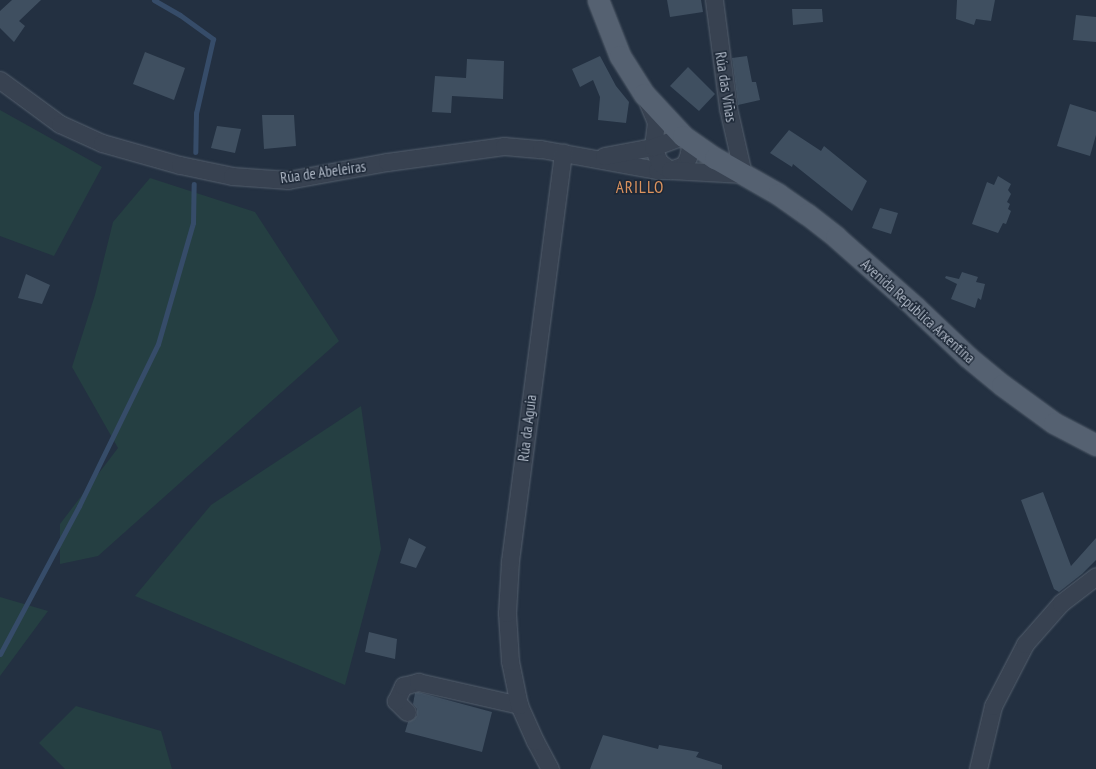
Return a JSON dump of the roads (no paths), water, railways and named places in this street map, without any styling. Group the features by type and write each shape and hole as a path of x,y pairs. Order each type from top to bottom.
{"main road":[{"name":"Avenida República Arxentina","path":"598,0 620,56 644,94 687,139 801,210 836,237 915,307 968,357 1032,408 1054,423 1096,445"}],"street":[{"name":"Rúa das Viñas","path":"714,0 728,108 742,174"},
{"name":"Rúa de Abeleiras","path":"0,80 60,124 102,143 180,165 232,176 288,180 387,162 504,146 563,152 657,170 670,170"},
{"name":"Avenida República Arxentina","path":"644,94 656,122 653,147"},
{"name":"Rúa de Abeleiras","path":"595,158 687,139"},
{"path":"653,147 659,162 670,170 684,165 688,157 687,139"},
{"name":"Rúa da Aguia","path":"550,769 534,740 519,705 510,661 507,613 510,561 563,152"},
{"name":"Avenida República Arxentina","path":"670,170 742,174"},
{"path":"978,769 993,706 1025,644 1061,603 1096,576"},
{"path":"407,712 396,701 403,686 418,682 519,705"}],"waterway":[{"path":"154,0 180,15 213,39 196,113 195,152"},
{"path":"0,654 79,506 158,344 193,223 194,184"}],"district":[{"name":"ARILLO","path":"640,188"}]}
